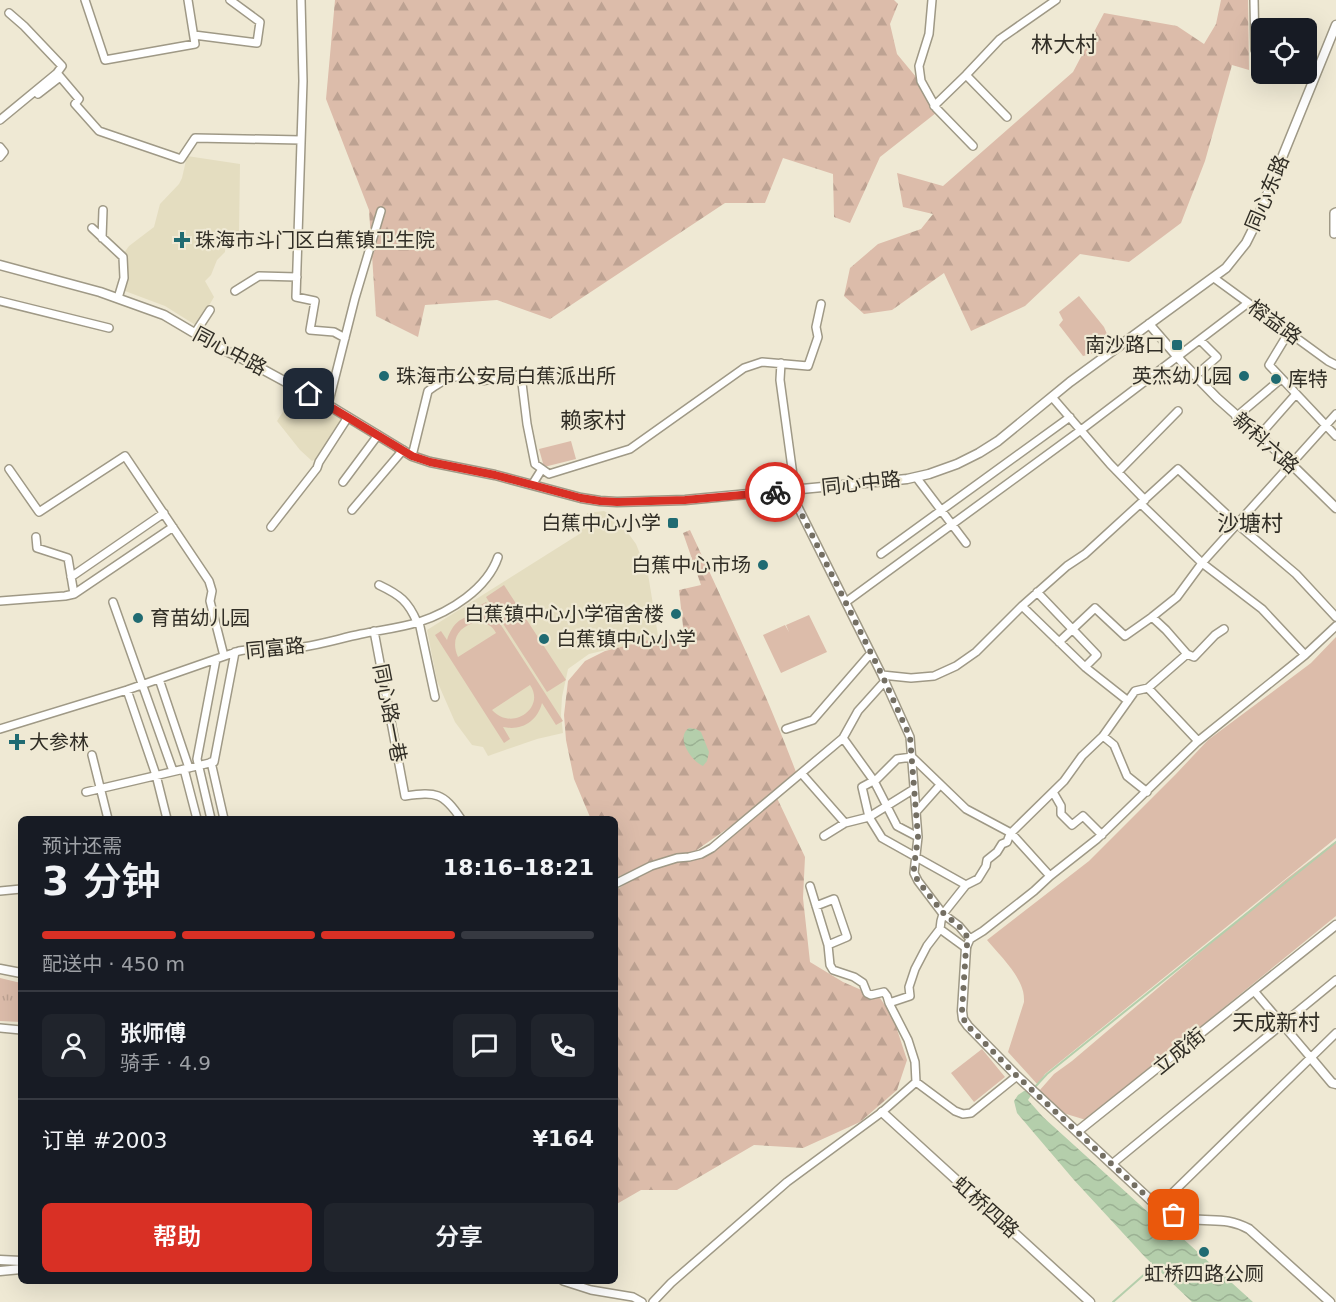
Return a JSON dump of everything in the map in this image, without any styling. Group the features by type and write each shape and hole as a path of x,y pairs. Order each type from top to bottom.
{"street":[{"path":"85,0 105,60 195,44 188,0"},
{"path":"194,35 256,44 260,22 230,0"},
{"path":"301,0 303,81 296,297 315,301 310,330 334,332 345,338"},
{"path":"932,0 929,34 918,66 921,81 934,106 973,146"},
{"path":"934,106 1000,39 1056,0"},
{"path":"1254,0 1254,18"},
{"path":"1,120 58,75 62,66 9,13"},
{"name":"同心东路","path":"1149,324 1214,278 1236,257 1249,236 1333,39 1336,25"},
{"path":"58,75 79,99 75,104 99,131 181,159 195,138 301,140"},
{"path":"966,75 1007,117"},
{"path":"0,147 4,152 0,158"},
{"path":"102,238 103,210"},
{"path":"328,405 381,211"},
{"path":"1336,212 1334,213 1334,234 1336,233"},
{"path":"92,228 123,257 124,278 118,298"},
{"name":"同心中路","path":"0,265 118,298 164,315 218,347 328,405 412,456 581,498 617,502 685,500 792,491 916,477 944,469 979,453 998,441 1149,324"},
{"path":"235,291 259,276 297,277"},
{"name":"榕益路","path":"1214,278 1336,365"},
{"path":"0,301 109,328"},
{"path":"846,602 1081,430 1248,303"},
{"path":"412,456 428,391 448,378 455,377 468,377 480,381 521,375 535,464 549,474 630,449 744,368 762,362 808,366 818,337 816,327 821,304"},
{"path":"195,333 210,310"},
{"name":"新科六路","path":"1149,324 1236,417 1290,463 1335,506"},
{"path":"1289,332 1269,365 1336,436"},
{"path":"1196,376 1217,357 1200,340"},
{"path":"781,363 780,380 792,491 910,737 918,837 914,873 944,914 959,926 969,939"},
{"path":"1236,417 1281,379"},
{"path":"1259,436 1296,394"},
{"path":"1052,397 1143,502 1202,563 1262,609 1305,655"},
{"path":"1118,472 1178,411"},
{"path":"1059,642 1095,608 1125,636 1177,597 1202,563 1336,414"},
{"path":"271,527 317,468 348,417"},
{"path":"881,554 1070,417"},
{"path":"343,482 378,435"},
{"path":"352,510 402,450"},
{"path":"9,469 39,512 125,456 209,581 212,591 210,601 224,656"},
{"path":"532,485 542,469"},
{"path":"883,678 934,676 956,666 976,652 1037,592 1084,554 1178,469 1237,524 1296,574 1336,617"},
{"path":"916,477 966,543"},
{"path":"71,577 164,513"},
{"path":"0,601 74,594 173,527"},
{"path":"36,537 37,548 68,558 74,594"},
{"name":"同富路","path":"0,729 128,690 235,652 303,646 418,622 450,608 476,590 490,575 498,557"},
{"path":"380,585 404,598 418,622 435,697"},
{"path":"1037,592 1097,655 1085,667"},
{"path":"113,602 173,771"},
{"path":"1022,606 1085,667 1128,701"},
{"path":"1152,617 1187,654 1194,657 1215,634 1224,629"},
{"path":"1330,1302 1249,1228 1226,1220 1191,1219 1174,1215 1158,1207 1017,1076 968,1026 963,1019 962,1011 966,948 969,939 983,931 1102,835 1198,741 1305,655 1336,626"},
{"name":"同心路一巷","path":"375,631 405,795 427,793 437,795 450,803 459,816"},
{"path":"86,792 214,762 235,652"},
{"path":"786,729 813,720 871,653"},
{"path":"889,1003 910,996 909,987 915,969 927,946 940,929 944,914 966,885 978,879 987,860 997,852 1002,844 1007,842 1011,833 1069,775 1082,756 1103,736 1135,691 1148,688 1187,654"},
{"path":"210,816 197,759 216,659"},
{"path":"618,882 651,866 701,854 712,848 843,738 858,711 883,678"},
{"path":"159,679 186,768 196,816"},
{"path":"1148,688 1198,741"},
{"path":"128,690 156,776 166,816"},
{"path":"1103,736 1114,745 1127,776 1147,792"},
{"path":"843,738 874,780 897,826 918,837"},
{"path":"92,755 107,816"},
{"path":"912,757 897,759 874,780 862,787 869,817 882,838 966,885"},
{"path":"912,757 966,809 1011,833 1050,876"},
{"path":"212,762 223,816"},
{"path":"802,774 845,823"},
{"path":"916,812 940,785"},
{"path":"824,836 845,823 869,817 914,789"},
{"path":"1053,792 1061,806 1061,814 1072,825 1083,816 1102,835"},
{"path":"810,886 828,945 830,965 833,970 854,977 863,983 867,993 871,995 884,992 887,996 908,1040 915,1062 916,1082"},
{"path":"0,891 18,889"},
{"path":"816,906 834,899 848,937 828,945"},
{"name":"立成街","path":"1078,1131 1336,925"},
{"path":"940,929 966,948"},
{"path":"0,969 18,972"},
{"path":"1112,1164 1336,980"},
{"path":"1254,991 1332,1083 1336,1084"},
{"path":"0,1028 18,1030"},
{"path":"1158,1207 1336,1033"},
{"path":"916,1082 955,1111 963,1114 971,1113 1017,1076"},
{"path":"653,1302 670,1283 787,1182 882,1112 916,1082"},
{"name":"虹桥四路","path":"882,1112 1087,1299"},
{"path":"0,1260 18,1261"},
{"path":"0,1270 18,1269"},
{"path":"572,1284 633,1297 642,1302"}],"shaded area":[{"name":"珠海市斗门区白蕉镇卫生院","path":"187,156 240,164 239,233 226,233 225,252 217,260 211,275 205,281 214,297 197,326 165,306 125,291 123,285 126,278 124,253 129,246 154,227 160,204 182,178"},
{"path":"297,390 342,417 339,426 319,457 312,461 277,421"},
{"name":"白蕉镇中心小学","path":"604,511 618,519 636,544 648,574 661,654 641,648 606,650 589,654 568,669 562,697 563,733 537,739 488,756 483,747 472,745 455,722 437,681 427,630 581,533 587,513"}],"green space":[{"path":"335,0 894,0 898,4 890,24 897,54 941,109 880,157 850,223 834,217 833,174 783,158 765,203 725,203 550,319 497,300 425,305 418,337 376,316 369,210 326,99"},
{"path":"1221,0 1248,0 1249,70 1232,65 1205,161 1181,223 1129,262 1080,254 1025,306 971,331 944,273 892,310 864,314 844,296 850,268 878,244 921,229 933,214 903,207 897,173 943,186 1073,72 1104,13 1177,26 1204,44 1216,24"},
{"path":"1079,296 1104,327 1110,341 1091,354 1083,356 1059,325 1063,320 1059,312"},
{"path":"571,441 576,459 544,467 539,449"},
{"path":"690,530 759,680 796,772 744,817 691,854 657,860 618,877 618,816 590,816 574,779 566,740 564,715 568,681 585,661 605,651 653,639 684,635 679,590 701,585 683,533"},
{"path":"504,585 566,680 547,692 486,597"},
{"path":"486,602 563,721 556,725 542,703 540,710 527,724 516,728 503,727 510,739 504,743 435,635 441,631 447,640 452,628 460,620 465,617 484,615 479,606","holes":["477,622 488,625 496,633 458,657 455,644 458,634 465,627","530,685 534,694 534,702 524,714 509,719 492,710"]},
{"path":"809,615 827,652 781,673 763,635 785,625 789,632 786,625"},
{"path":"1336,637 1336,838 1045,1074 1038,1085 1008,1052 1024,1002 1024,994 1012,969 987,940 1089,861 1208,740 1311,663"},
{"path":"777,798 805,857 803,898 810,962 843,982 880,998 893,1017 907,1060 897,1090 860,1122 803,1148 754,1145 677,1190 641,1190 618,1203 618,888 645,871 673,861 686,862 726,842"},
{"path":"1336,841 1336,916 1086,1120 1063,1113 1039,1091 1054,1074 1284,881"},
{"path":"0,978 18,982 18,1022 0,1021"},
{"path":"982,1049 1005,1077 974,1102 951,1073"}],"water":[{"path":"689,728 701,732 709,752 703,766 686,749 684,737"},
{"path":"1024,1091 1032,1094 1028,1100 1043,1117 1160,1223 1169,1226 1253,1302 1192,1302 1145,1257 1074,1180 1017,1113 1014,1101"}],"waterway":[{"path":"1034,1088 1047,1074 1336,842"},
{"path":"1113,1302 1155,1265"}],"way so far":[{"path":"775,492 790,491 882,675 910,737 918,837 914,873 944,914 959,926 969,939 966,948 962,1011 965,1023 1017,1076 1158,1207 1174,1215"}],"place":[{"name":"珠海市斗门区白蕉镇卫生院","path":"182,240"},
{"name":"南沙路口","path":"1177,345"},
{"name":"珠海市公安局白蕉派出所","path":"384,376"},
{"name":"英杰幼儿园","path":"1244,376"},
{"name":"库特","path":"1276,379"},
{"name":"白蕉中心小学","path":"673,523"},
{"name":"白蕉中心市场","path":"763,565"},
{"name":"白蕉镇中心小学宿舍楼","path":"676,614"},
{"name":"育苗幼儿园","path":"138,618"},
{"name":"白蕉镇中心小学","path":"544,639"},
{"name":"大参林","path":"17,742"},
{"name":"虹桥四路公厕","path":"1204,1252"}],"district":[{"name":"林大村","path":"1064,44"},
{"name":"赖家村","path":"593,420"},
{"name":"沙塘村","path":"1250,523"},
{"name":"天成新村","path":"1276,1022"}],"route":[{"path":"309,394 412,456 581,498 617,502 685,500 775,492"}]}
